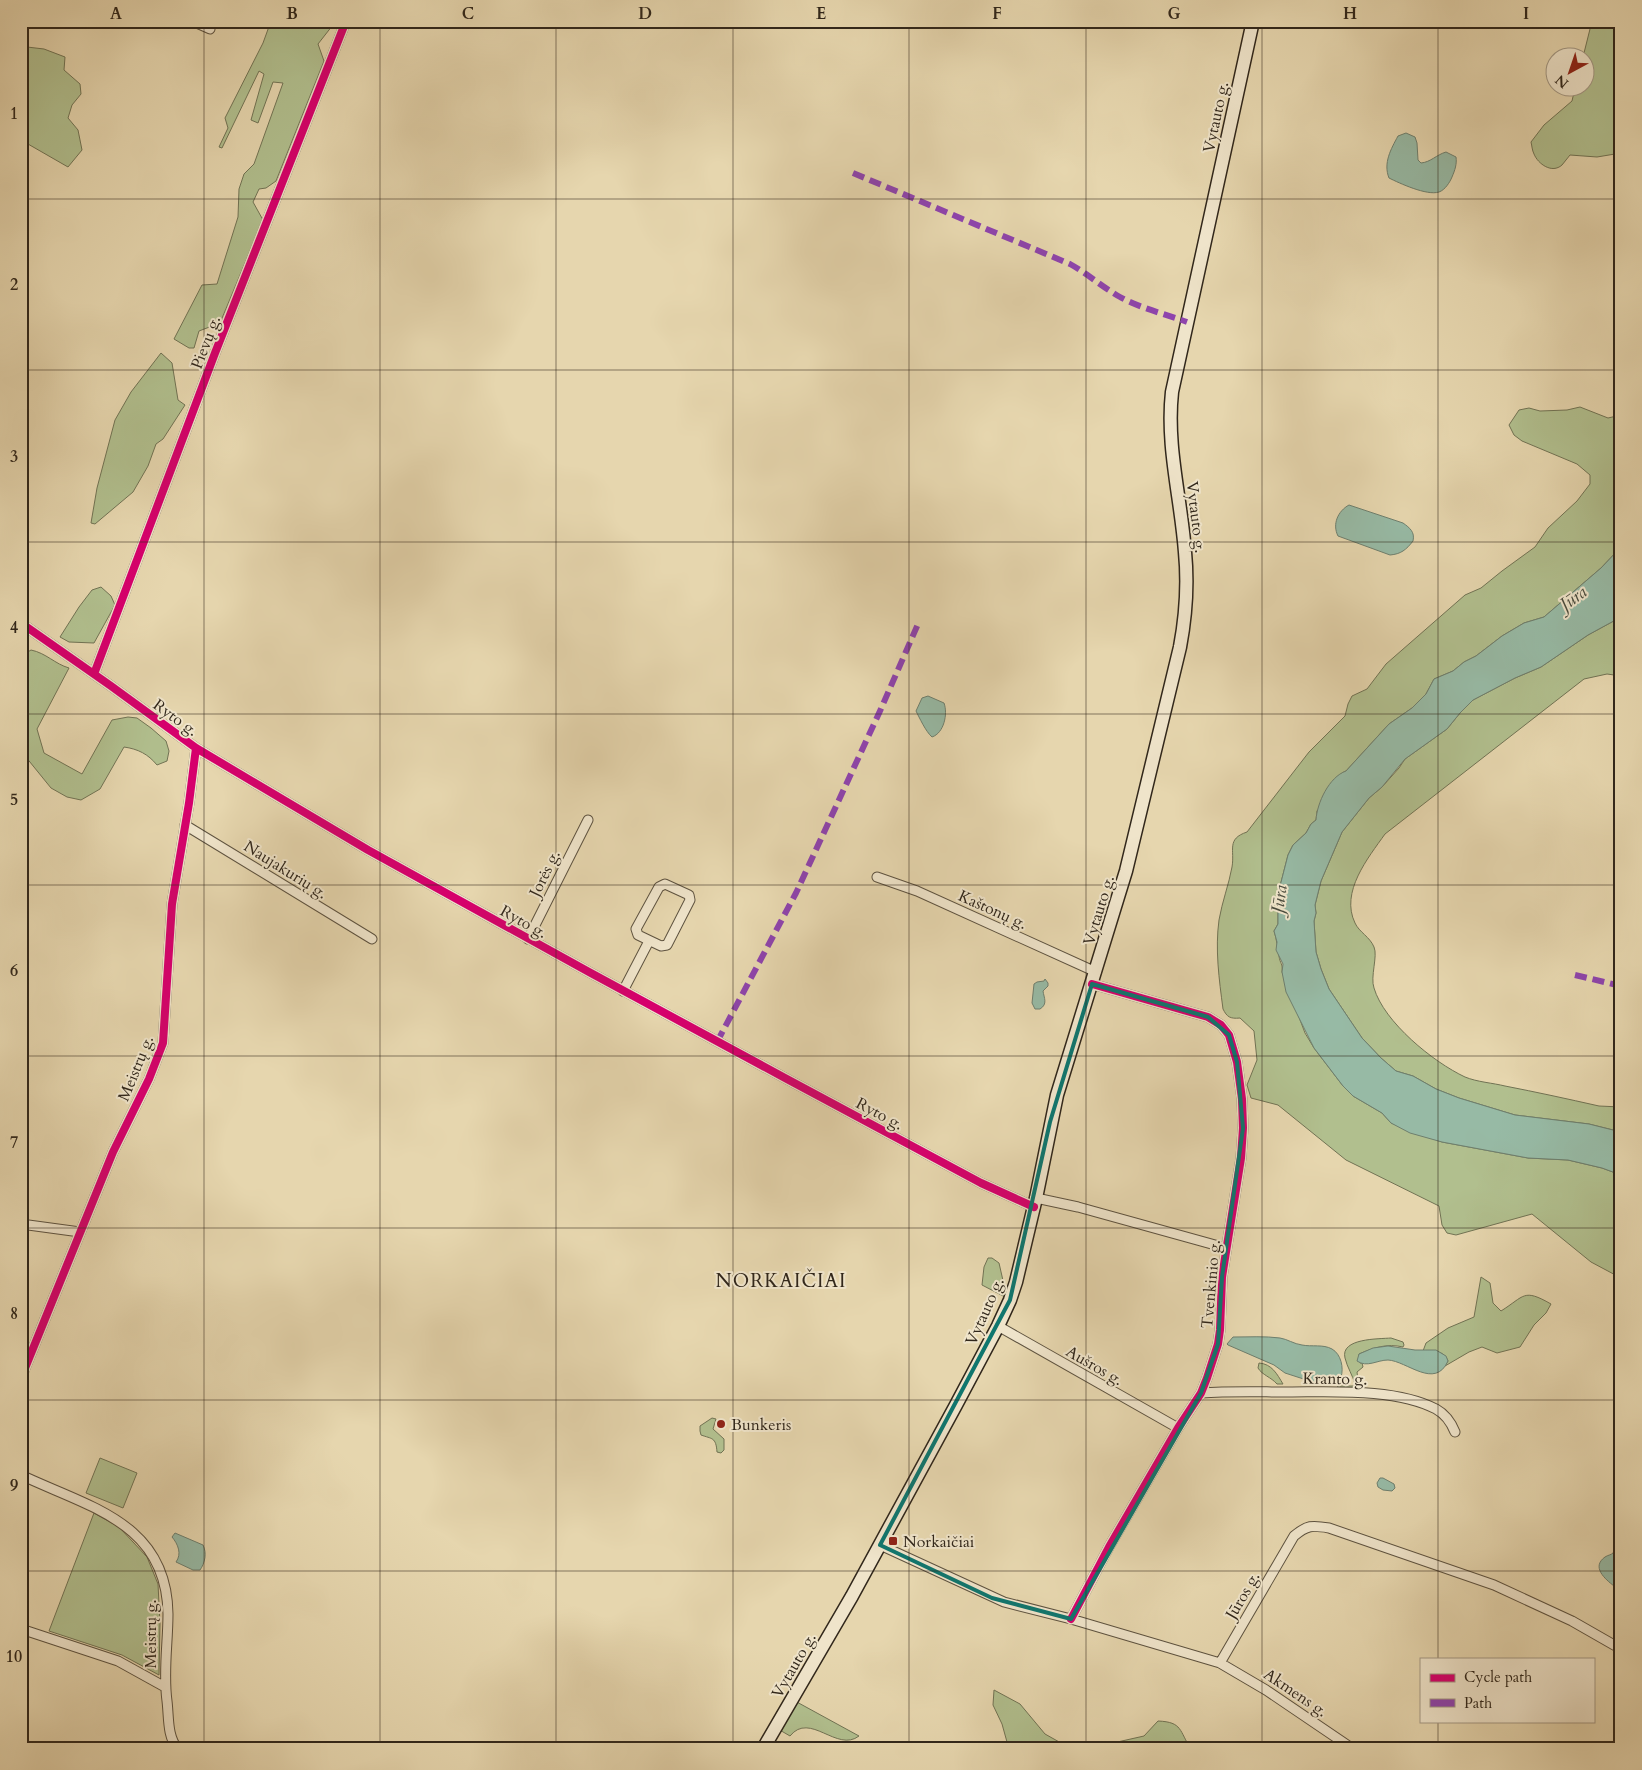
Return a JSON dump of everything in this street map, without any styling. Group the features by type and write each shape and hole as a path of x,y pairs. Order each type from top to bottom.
{"main road":[{"name":"Vytauto g.","path":"763,1749 880,1545 998,1326 1016,1282 1035,1203 1050,1122 1138,824 1184,628 1187,573 1170,425 1172,392 1252,21"}],"street":[{"path":"192,21 210,29"},
{"name":"Pievų g.","path":"94,674 215,353 346,21"},
{"name":"Ryto g.","path":"21,623 196,748 368,850 623,991 981,1183 1035,1203 1078,1207 1226,1248"},
{"name":"Meistrų g.","path":"21,1378 113,1152 149,1079 163,1043 172,904 196,748"},
{"name":"Jorės g.","path":"528,939 588,820"},
{"name":"Naujakurių g.","path":"185,825 372,940"},
{"name":"Kaštonų g.","path":"877,877 917,891 1094,978"},
{"path":"665,884 689,895 690,900 666,945 661,946 649,941 638,935 636,929 659,886 665,884"},
{"path":"623,991 649,941"},
{"name":"Tvenkinio g.","path":"1071,1619 1108,1550 1208,1378 1220,1330 1222,1278 1239,1172 1243,1128 1242,1099 1237,1062 1229,1035 1221,1025 1208,1017 1094,978"},
{"path":"21,1224 80,1232"},
{"name":"Aušros g.","path":"998,1326 1178,1428"},
{"name":"Kranto g.","path":"1201,1393 1367,1392 1424,1404 1437,1410 1447,1418 1455,1432"},
{"name":"Meistrų g.","path":"21,1474 120,1521 142,1542 152,1556 162,1576 166,1593 168,1613 165,1687 172,1738 178,1749"},
{"name":"Jūros g.","path":"1220,1663 1294,1536 1305,1528 1315,1526 1328,1528 1494,1585 1572,1621 1621,1649"},
{"path":"880,1545 998,1600 1071,1619 1220,1663"},
{"path":"21,1629 118,1661 165,1687"},
{"name":"Akmens g.","path":"1220,1663 1262,1687 1353,1749"}],"highlighted area":[{"path":"1092,984 1208,1017 1229,1035 1237,1062 1243,1128 1222,1277 1218,1344 1201,1393 1071,1619 992,1598 880,1545 1010,1300 1050,1122"}],"shaded area":[{"path":"271,21 336,21 318,44 324,61 276,181 266,188 259,189 253,202 263,220 220,323 199,331 194,348 189,348 174,339 202,285 217,284 238,217 239,189 244,174 254,164 283,83 273,82 258,123 251,120 264,74 259,71 222,148 219,147 228,128 225,118 263,43"},
{"path":"1592,21 1621,21 1621,153 1597,157 1570,155 1558,168 1546,167 1536,158 1531,142 1544,125 1572,101 1573,98 1594,98 1594,48 1585,48"},
{"path":"21,44 27,47 44,49 65,57 64,70 80,84 81,94 72,105 68,118 78,130 82,150 68,167 21,140"},
{"path":"161,353 172,363 178,400 185,405 163,439 156,444 148,466 133,492 95,524 91,523 97,488 115,420 131,392"},
{"path":"1580,407 1608,418 1621,415 1621,547 1601,568 1544,617 1524,623 1502,636 1453,671 1434,679 1426,694 1412,708 1389,724 1346,771 1342,773 1317,811 1316,820 1293,845 1288,855 1278,894 1278,924 1274,931 1282,972 1305,1033 1314,1048 1353,1096 1382,1113 1391,1123 1442,1142 1528,1158 1568,1160 1602,1168 1621,1175 1621,1278 1591,1262 1532,1214 1456,1235 1447,1233 1442,1225 1439,1206 1346,1160 1278,1105 1251,1098 1247,1085 1257,1060 1254,1031 1240,1018 1229,1017 1223,1009 1217,953 1219,920 1231,873 1233,846 1236,838 1247,832 1309,752 1345,716 1352,696 1367,689 1386,664 1465,595 1481,588 1535,547 1548,528 1577,501 1590,484 1590,475 1577,464 1522,441 1514,435 1509,425 1519,410 1529,408 1540,411 1567,410"},
{"path":"101,587 111,596 115,605 94,643 69,642 60,637 92,590"},
{"path":"1621,617 1621,676 1607,674 1584,679 1385,834 1358,876 1353,888 1351,911 1355,923 1374,947 1373,983 1379,1001 1411,1040 1439,1062 1470,1079 1599,1106 1621,1107 1621,1132 1589,1124 1515,1115 1459,1098 1436,1089 1413,1076 1396,1071 1362,1038 1329,989 1316,952 1314,921 1315,905 1321,881 1342,832 1369,798 1382,787 1405,759 1447,729 1473,700 1541,667 1588,635"},
{"path":"31,650 69,668 37,729 44,753 82,774 112,720 128,717 137,718 166,741 169,751 167,761 157,765 142,753 124,747 100,789 81,800 67,797 51,788 21,751 21,663 26,653"},
{"path":"988,1258 992,1258 999,1263 1007,1298 982,1285 984,1267"},
{"path":"1481,1277 1490,1283 1493,1303 1501,1311 1520,1298 1529,1295 1551,1304 1546,1313 1534,1325 1520,1347 1497,1353 1482,1347 1445,1366 1448,1361 1444,1355 1438,1352 1423,1351 1426,1343 1448,1328 1474,1317"},
{"path":"1391,1338 1403,1342 1403,1347 1386,1346 1359,1354 1360,1363 1362,1363 1363,1367 1357,1372 1359,1388 1337,1387 1355,1386 1345,1358 1345,1351 1348,1347 1354,1343 1370,1339"},
{"path":"1259,1363 1271,1367 1283,1384 1277,1384 1262,1372 1258,1368"},
{"path":"712,1418 716,1419 713,1429 724,1439 724,1450 721,1453 717,1452 713,1439 701,1435 700,1426"},
{"path":"100,1458 137,1473 123,1508 86,1493"},
{"path":"94,1513 119,1527 147,1557 158,1584 160,1624 159,1675 122,1655 49,1631"},
{"path":"994,1690 1020,1704 1045,1734 1061,1743 1104,1745 1144,1736 1158,1721 1172,1723 1176,1726 1182,1732 1191,1749 1002,1749 1007,1742 1002,1724 993,1705"},
{"path":"795,1701 859,1736 851,1740 842,1740 815,1729 806,1728 798,1730 790,1736 778,1729"}],"water":[{"path":"1406,133 1415,137 1418,160 1421,163 1446,152 1456,157 1452,177 1447,186 1441,191 1434,193 1421,191 1389,178 1387,162 1390,151 1398,136"},
{"path":"1349,505 1403,523 1411,530 1413,541 1403,551 1390,555 1338,536 1336,531 1337,518"},
{"name":"Jūra","path":"1621,547 1621,617 1588,635 1541,667 1473,700 1447,729 1405,759 1382,787 1369,798 1342,832 1321,881 1315,905 1314,921 1316,952 1329,989 1362,1038 1396,1071 1413,1076 1436,1089 1459,1098 1515,1115 1589,1124 1621,1132 1621,1175 1602,1168 1568,1160 1528,1158 1442,1142 1410,1133 1391,1123 1382,1113 1353,1096 1314,1048 1286,992 1282,972 1283,964 1276,950 1277,942 1274,931 1278,924 1278,894 1288,855 1293,845 1316,820 1321,799 1334,779 1346,771 1389,724 1412,708 1426,694 1434,679 1453,671 1502,636 1524,623 1544,617 1601,568"},
{"path":"928,696 944,703 945,707 944,723 940,732 932,737 916,711 922,698"},
{"path":"1045,979 1048,986 1043,991 1045,1003 1040,1009 1035,1009 1032,1003 1034,984"},
{"path":"1233,1337 1280,1338 1306,1346 1329,1347 1340,1358 1342,1366 1341,1377 1330,1384 1319,1384 1285,1373 1274,1365 1228,1345"},
{"path":"1388,1346 1415,1350 1436,1350 1446,1356 1448,1361 1436,1373 1428,1374 1388,1360 1368,1364 1357,1361 1359,1354 1373,1348"},
{"path":"1380,1478 1394,1484 1395,1488 1392,1491 1383,1490 1378,1487 1377,1483"},
{"path":"175,1533 203,1545 205,1558 200,1570 193,1570 176,1562 179,1552 172,1537"},
{"path":"1621,1543 1621,1585 1614,1586 1601,1573 1599,1565"}],"marked path":[{"path":"853,173 1070,264 1128,301 1187,322"},
{"path":"717,1042 796,893 918,624"},
{"path":"1575,975 1621,986"}],"cycle path":[{"path":"94,674 215,353 346,21"},
{"path":"21,623 196,748 368,850 785,1078 981,1183 1034,1207"},
{"path":"21,1378 113,1152 149,1079 163,1043 172,904 196,748"},
{"path":"1071,1619 1109,1547 1178,1428 1201,1393 1207,1378 1218,1344 1222,1277 1241,1158 1243,1128 1242,1099 1237,1062 1229,1035 1221,1025 1208,1017 1092,984"}],"place":[{"name":"Bunkeris","path":"721,1424"},
{"name":"Norkaičiai","path":"893,1541"}],"district":[{"name":"NORKAIČIAI","path":"781,1280"}]}
